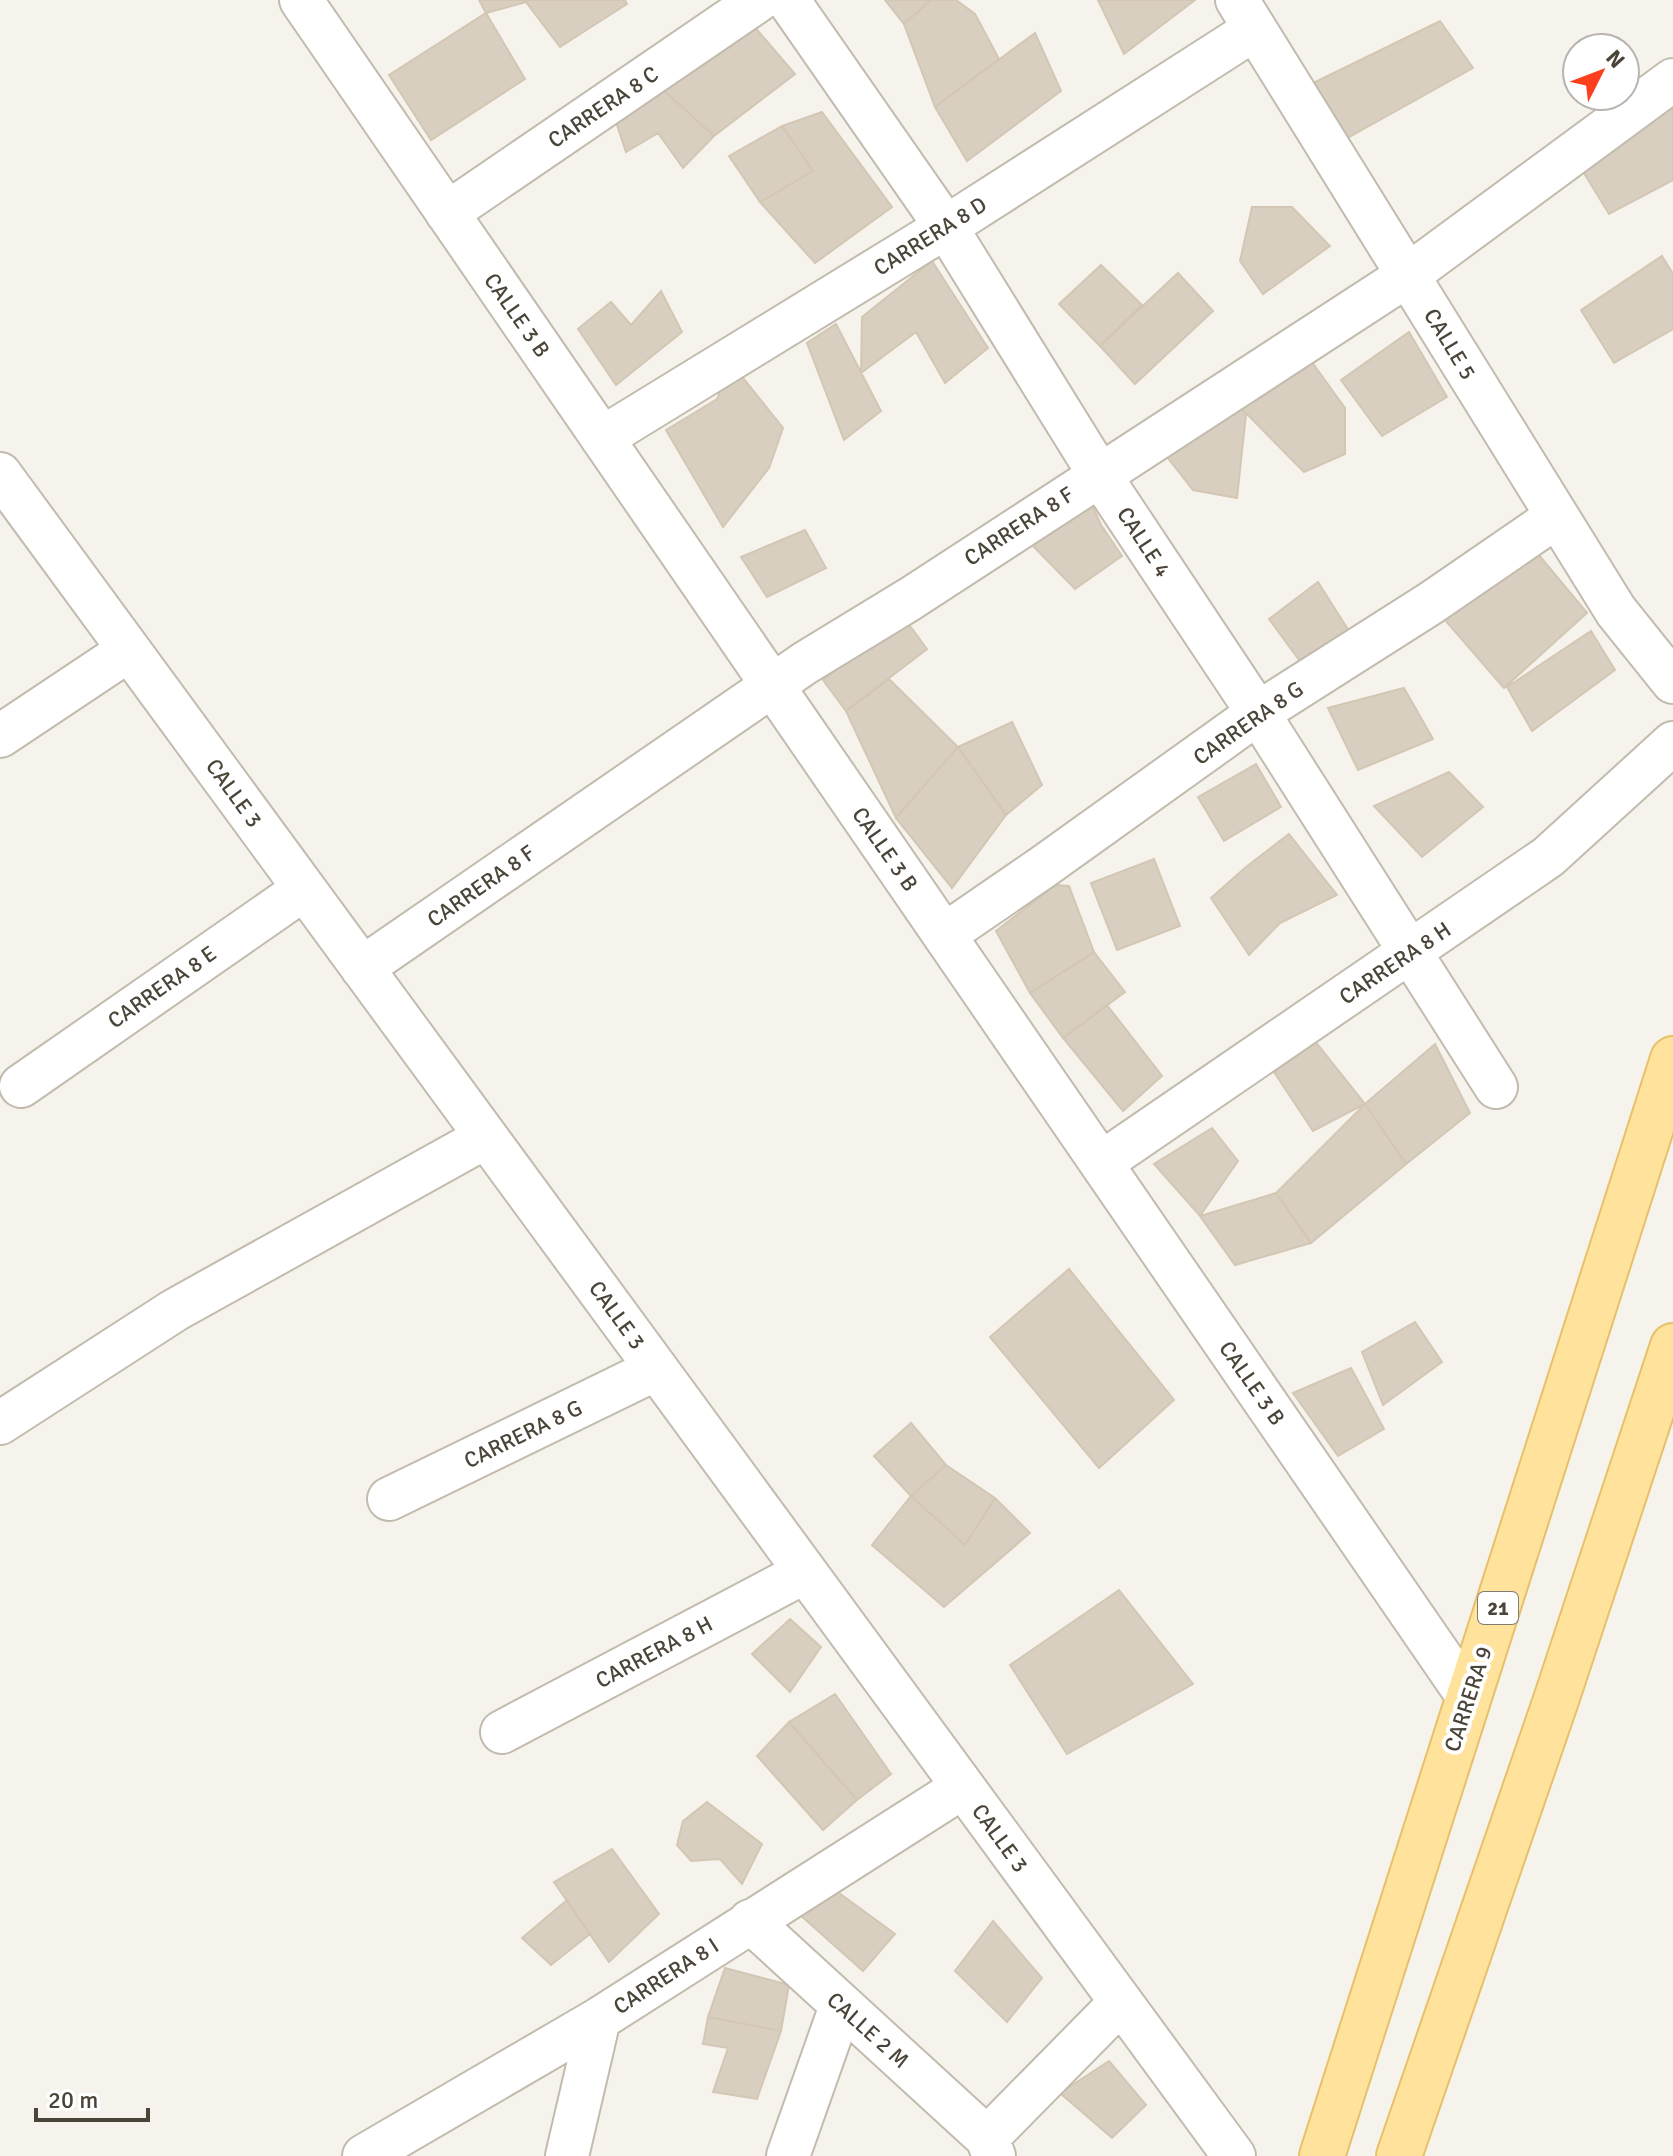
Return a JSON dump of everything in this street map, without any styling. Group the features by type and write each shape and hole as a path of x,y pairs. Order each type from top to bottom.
{"main road":[{"name":"CARRERA 9","path":"1322,2156 1673,1059"},
{"path":"1399,2156 1556,1700 1673,1346"}],"street":[{"name":"CALLE 3 B","path":"301,0 1469,1698"},
{"name":"CARRERA 8 C","path":"447,213 759,0"},
{"name":"CALLE 4","path":"788,0 946,227 1099,474 1258,713 1496,1087"},
{"name":"CARRERA 8 D","path":"602,438 946,227 1246,15"},
{"name":"CALLE 5","path":"1246,15 1616,611 1673,682"},
{"name":"CARRERA 8 F","path":"362,968 772,685 910,599 1408,275 1673,80"},
{"name":"CALLE 3","path":"0,474 1234,2156"},
{"name":"CARRERA 8 G","path":"944,935 1258,713 1431,603 1556,517"},
{"path":"0,736 129,650"},
{"name":"CARRERA 8 H","path":"1101,1163 1548,857 1673,743"},
{"name":"CARRERA 8 E","path":"21,1086 304,889"},
{"path":"0,1423 175,1310 486,1137"},
{"name":"CARRERA 8 G","path":"389,1499 656,1369"},
{"name":"CARRERA 8 H","path":"502,1732 805,1572"},
{"name":"CARRERA 8 I","path":"364,2156 599,2019 963,1787"},
{"name":"CALLE 2 M","path":"750,1921 991,2147"},
{"path":"991,2147 1121,2002"},
{"path":"788,2156 841,2006"},
{"path":"567,2156 599,2019"}],"building":[{"path":"479,0 525,0 526,2 486,13"},
{"path":"625,0 627,4 560,47 526,2"},
{"path":"885,0 931,0 904,24"},
{"path":"931,0 956,0 975,14 999,59 935,107 904,24"},
{"path":"1098,0 1195,0 1124,54"},
{"path":"486,13 525,79 431,140 389,75"},
{"path":"746,17 795,74 714,136 659,86"},
{"path":"1440,21 1473,68 1335,145 1301,89"},
{"path":"1035,33 1061,91 967,161 935,107"},
{"path":"659,86 714,136 683,168 658,133 626,152 613,113"},
{"path":"1673,88 1673,180 1609,214 1579,165"},
{"path":"822,112 892,207 815,263 760,202 813,171 782,126"},
{"path":"782,126 813,171 760,202 729,156"},
{"path":"1252,207 1292,207 1330,246 1263,294 1240,261"},
{"path":"1662,256 1673,274 1673,329 1614,363 1581,310"},
{"path":"932,261 988,348 945,383 916,332 861,373 862,317"},
{"path":"1101,265 1142,305 1100,346 1059,304"},
{"path":"1178,273 1213,311 1135,384 1100,346"},
{"path":"661,291 682,332 616,385 578,329 611,302 631,325"},
{"path":"836,324 881,411 844,440 807,343"},
{"path":"1409,332 1447,397 1382,436 1341,380"},
{"path":"1304,351 1345,408 1345,454 1304,472 1234,401"},
{"path":"732,364 783,428 769,468 723,527 666,430 717,399"},
{"path":"1234,401 1246,414 1237,498 1193,490 1167,457"},
{"path":"1088,496 1101,525 1122,556 1075,589 1033,546"},
{"path":"805,530 826,568 767,597 741,557"},
{"path":"1533,548 1587,613 1504,688 1444,619"},
{"path":"1318,582 1349,631 1305,668 1269,619"},
{"path":"902,615 927,649 846,711 823,680"},
{"path":"1591,631 1615,670 1532,731 1507,687"},
{"path":"889,679 958,747 896,818 846,711"},
{"path":"1404,688 1433,739 1358,770 1328,708"},
{"path":"1012,722 1042,785 1006,815 958,747"},
{"path":"958,747 1006,815 952,888 896,818"},
{"path":"1256,764 1281,807 1224,841 1198,797"},
{"path":"1449,772 1483,807 1422,857 1374,806"},
{"path":"1289,834 1337,895 1280,923 1249,955 1211,898"},
{"path":"1154,859 1180,926 1117,950 1091,883"},
{"path":"1055,885 1069,886 1094,952 1030,993 996,931"},
{"path":"1094,952 1125,992 1063,1038 1030,993"},
{"path":"1107,1005 1162,1076 1123,1111 1063,1038"},
{"path":"1315,1041 1365,1104 1313,1131 1274,1072"},
{"path":"1435,1044 1470,1113 1406,1164 1365,1104"},
{"path":"1365,1104 1406,1164 1311,1243 1276,1193"},
{"path":"1212,1128 1238,1161 1200,1216 1154,1164"},
{"path":"1276,1193 1311,1243 1235,1265 1200,1216"},
{"path":"1069,1269 1174,1400 1099,1468 990,1337"},
{"path":"1415,1322 1442,1362 1383,1405 1362,1352"},
{"path":"1351,1368 1384,1429 1338,1456 1293,1393"},
{"path":"911,1423 946,1465 911,1496 874,1456"},
{"path":"946,1465 995,1498 965,1545 911,1496"},
{"path":"911,1496 965,1545 995,1498 1030,1533 944,1607 872,1545"},
{"path":"1119,1590 1193,1684 1067,1754 1010,1665"},
{"path":"790,1619 821,1647 790,1692 752,1654"},
{"path":"835,1694 891,1774 857,1800 789,1722"},
{"path":"789,1722 857,1800 823,1830 757,1756"},
{"path":"707,1802 762,1844 742,1884 720,1859 691,1861 677,1845 683,1821"},
{"path":"612,1849 659,1914 609,1962 554,1882"},
{"path":"820,1879 895,1934 863,1971 790,1906"},
{"path":"567,1900 590,1934 551,1965 522,1938"},
{"path":"993,1921 1042,1978 1007,2022 955,1971"},
{"path":"725,1968 789,1985 781,2031 708,2017"},
{"path":"708,2017 781,2031 757,2099 713,2092 728,2048 703,2044"},
{"path":"1109,2061 1146,2105 1112,2138 1060,2093"}]}
